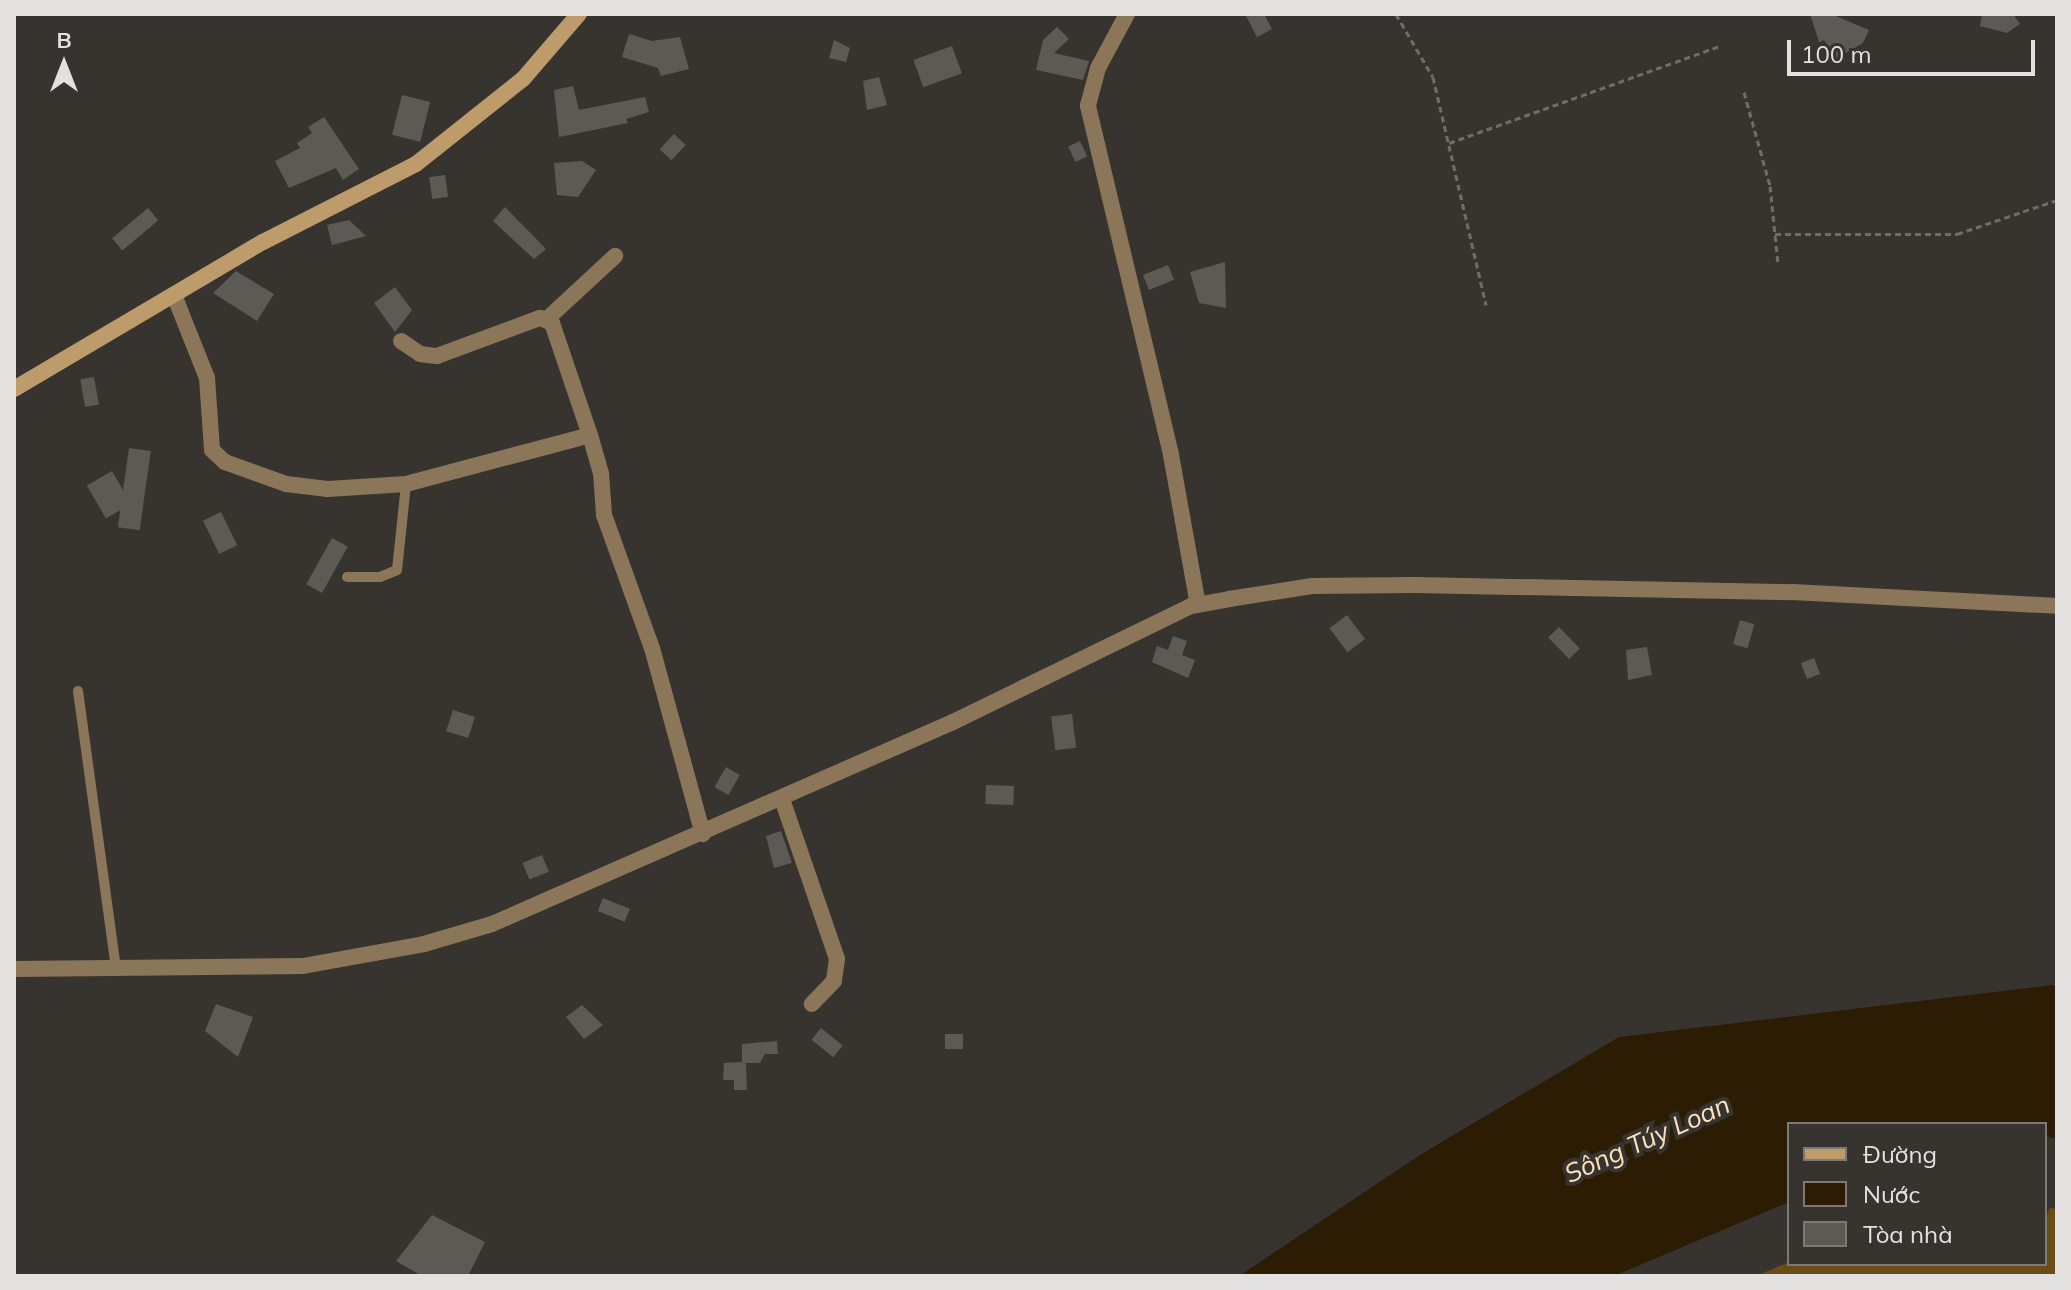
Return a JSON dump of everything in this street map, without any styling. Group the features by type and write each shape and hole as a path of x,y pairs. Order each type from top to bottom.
{"street":[{"path":"14,389 174,295 416,164 523,79 579,14"},
{"path":"1127,14 1098,68 1088,106 1171,455 1198,605"},
{"path":"401,341 420,354 437,356 547,319 615,256"},
{"path":"174,295 207,378 209,439 219,459 305,488 406,484 590,435"},
{"path":"547,319 590,435 601,473 604,515 652,648 703,834"},
{"path":"14,969 303,966 424,944 492,924 782,799 1198,605 1312,586 1414,585 1792,592 2057,606"},
{"path":"782,799 837,959 834,981 812,1004"}],"lane":[{"path":"347,577 380,577 397,570 406,484"},
{"path":"78,691 116,969"}],"path":[{"path":"1396,14 1433,77 1486,305"},
{"path":"1448,143 1720,46"},
{"path":"1744,92 1770,186 1778,263"},
{"path":"1775,234 1957,234 2057,200"}],"shaded area":[{"path":"2050,1208 2057,1209 2057,1276 1756,1276 1787,1263 1787,1266 2047,1266 2047,1214"}],"water":[{"name":"Sông Túy Loan","path":"2052,985 2057,988 2057,1139 2047,1136 2047,1122 1787,1122 1787,1203 1614,1276 1239,1276 1423,1153 1619,1037"}],"building":[{"path":"1245,14 1264,14 1272,29 1257,37"},
{"path":"1810,14 1831,14 1869,30 1863,43 1837,58 1824,40 1819,42"},
{"path":"1982,14 2013,14 2020,24 2007,33 1980,26"},
{"path":"1057,27 1069,39 1054,53 1089,61 1083,80 1036,70 1043,40"},
{"path":"629,34 652,41 680,37 689,69 661,76 658,68 622,57"},
{"path":"834,40 850,48 846,62 829,58"},
{"path":"952,46 962,73 923,87 913,60"},
{"path":"879,77 887,105 867,110 863,81"},
{"path":"573,86 579,110 645,97 649,112 626,119 628,123 559,137 554,90"},
{"path":"402,95 430,102 420,142 392,135"},
{"path":"324,117 359,169 343,180 336,168 289,188 275,161 300,148 297,143 312,133 308,127"},
{"path":"674,134 686,145 671,160 660,149"},
{"path":"1080,141 1087,156 1075,162 1068,146"},
{"path":"582,161 596,170 578,197 557,195 554,163"},
{"path":"445,175 448,197 432,199 429,177"},
{"path":"505,207 546,249 534,259 493,221"},
{"path":"148,208 158,220 122,250 112,238"},
{"path":"349,220 366,236 332,245 327,225"},
{"path":"1225,262 1226,308 1199,303 1190,272"},
{"path":"1168,265 1174,280 1149,290 1143,275"},
{"path":"236,271 274,294 257,321 213,293"},
{"path":"395,287 412,310 395,332 374,303"},
{"path":"94,377 99,405 85,407 80,379"},
{"path":"129,448 151,451 140,530 118,527"},
{"path":"112,471 131,504 106,518 87,486"},
{"path":"221,512 237,545 219,554 203,521"},
{"path":"332,538 348,547 322,593 306,584"},
{"path":"1347,615 1365,639 1347,652 1329,628"},
{"path":"1740,620 1754,624 1748,648 1733,644"},
{"path":"1559,627 1580,649 1569,659 1548,637"},
{"path":"1173,636 1187,641 1182,655 1195,660 1188,678 1152,662 1157,646 1168,650"},
{"path":"1647,647 1652,675 1628,680 1626,650"},
{"path":"1814,658 1820,674 1807,679 1801,663"},
{"path":"453,710 475,717 468,738 446,731"},
{"path":"1072,714 1076,748 1055,750 1051,717"},
{"path":"726,767 740,775 728,795 714,787"},
{"path":"986,785 1014,786 1013,805 985,804"},
{"path":"781,831 792,863 774,868 766,836"},
{"path":"542,855 549,872 529,880 523,863"},
{"path":"603,898 630,909 625,922 598,911"},
{"path":"216,1004 253,1017 238,1057 205,1031"},
{"path":"582,1005 603,1025 584,1039 566,1017"},
{"path":"821,1028 843,1046 833,1057 812,1040"},
{"path":"945,1034 963,1034 963,1049 945,1049"},
{"path":"777,1041 778,1054 765,1054 760,1063 746,1063 747,1090 734,1090 734,1080 723,1080 724,1063 742,1062 742,1044"},
{"path":"432,1215 485,1242 468,1276 422,1276 396,1261"}]}
